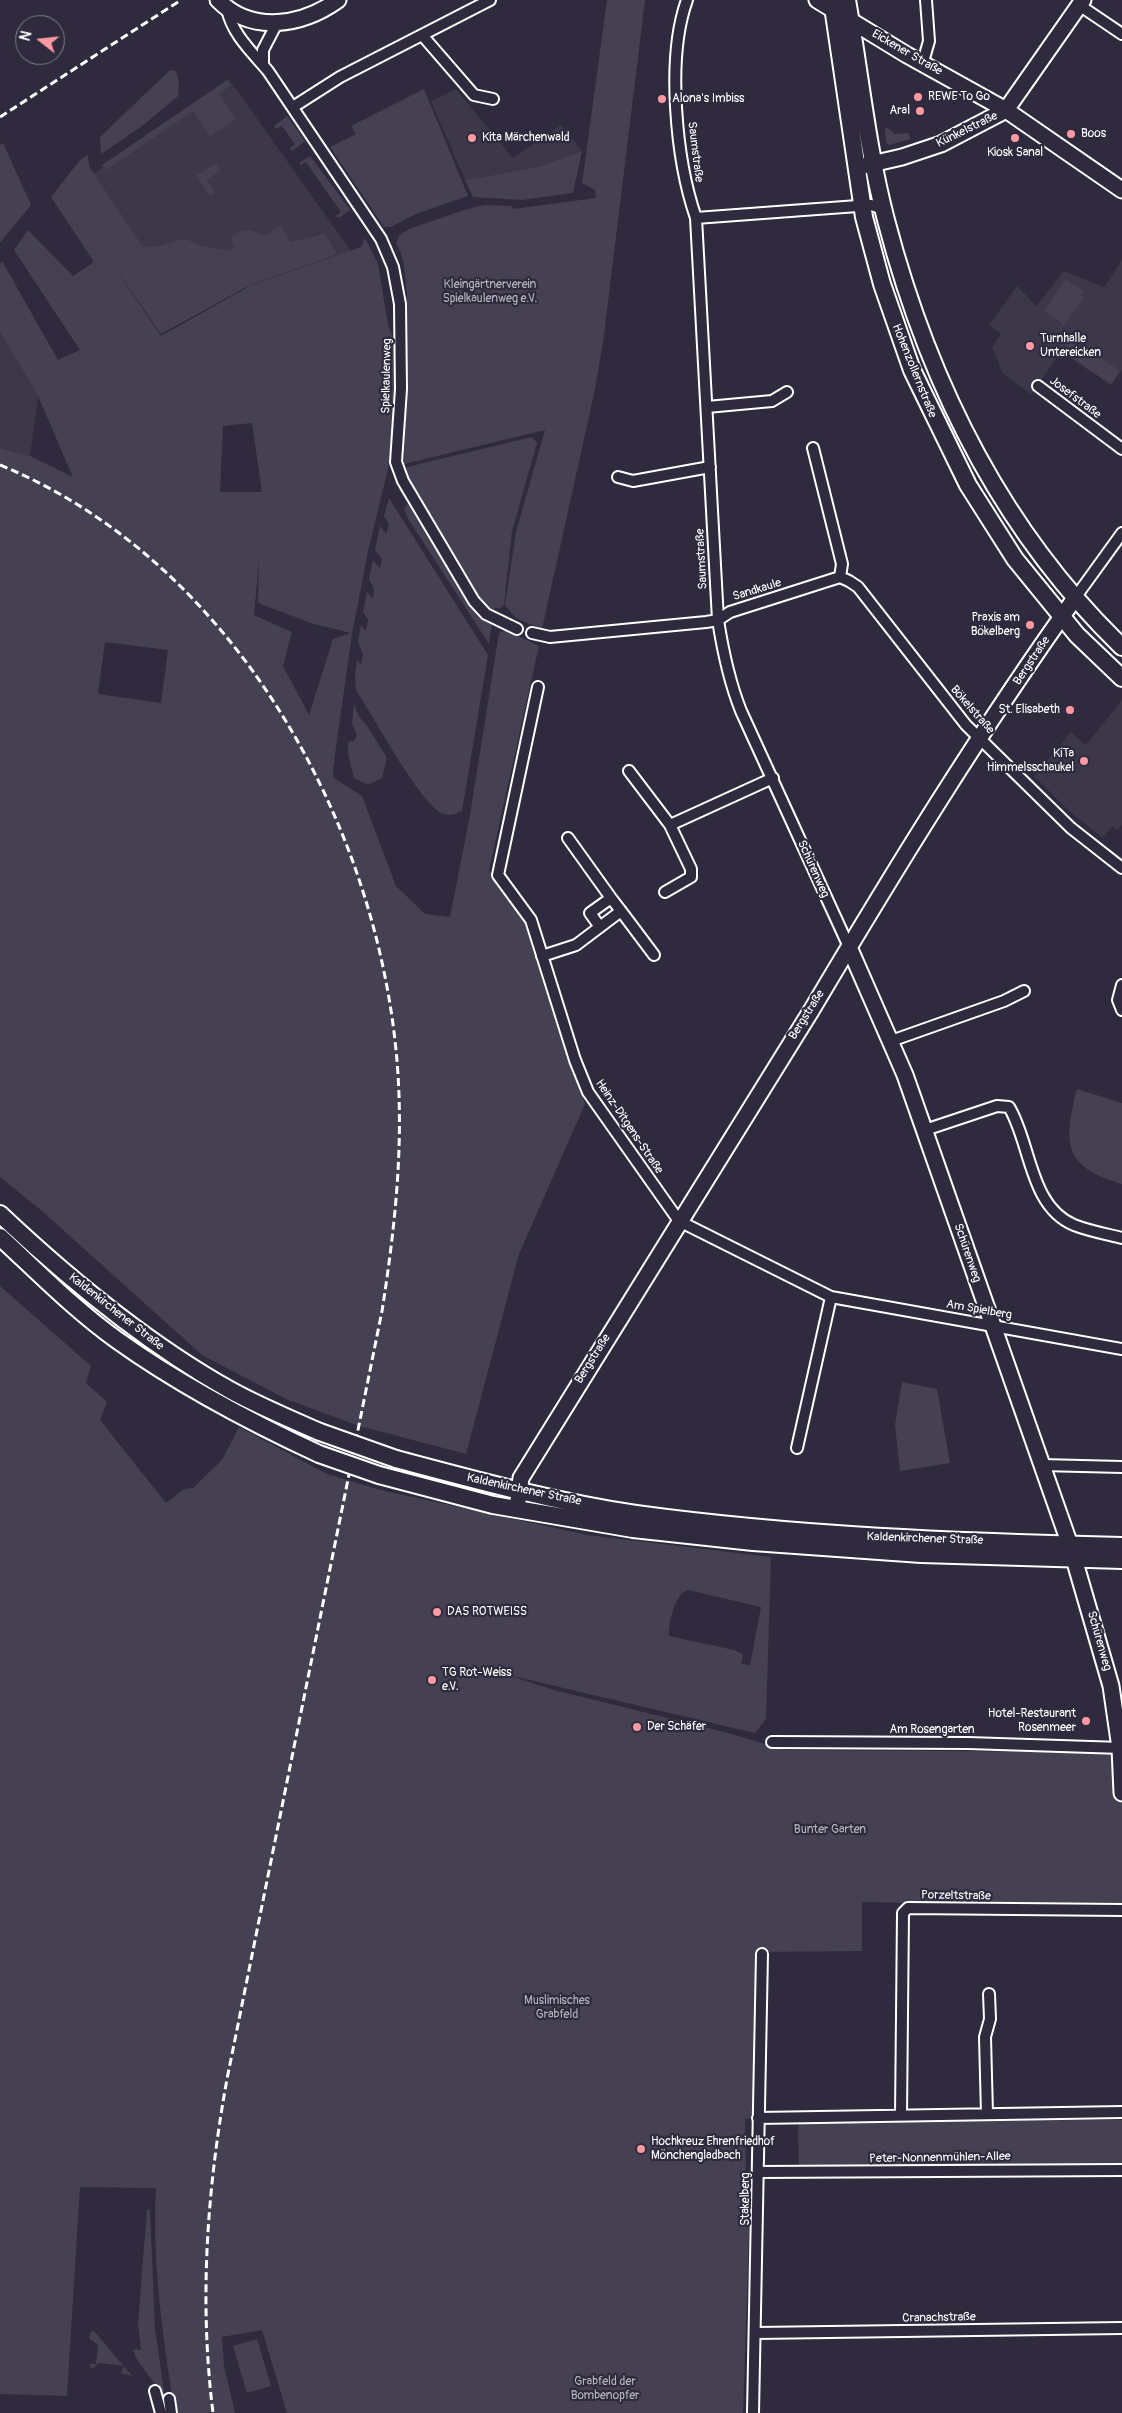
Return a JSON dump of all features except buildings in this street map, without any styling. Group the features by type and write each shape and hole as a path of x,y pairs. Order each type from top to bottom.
{"main road":[{"name":"Hohenzollernstraße","path":"847,0 874,163 884,210 904,279 936,370 959,423 999,494 1037,552 1074,598 1122,647"},
{"name":"Hohenzollernstraße","path":"832,4 862,206 896,327 912,370 948,447 982,509 1015,559 1077,635 1122,678"},
{"name":"Kaldenkirchener Straße","path":"0,1214 79,1284 155,1343 230,1390 320,1432 396,1459 518,1490 634,1513 757,1528 1072,1552 1122,1560"},
{"name":"Kaldenkirchener Straße","path":"0,1237 67,1300 116,1339 196,1392 318,1454 378,1475 516,1509 633,1529 752,1542 921,1554 1072,1552 1122,1546"}],"street":[{"path":"222,4 264,23 277,23 310,17 338,0"},
{"path":"293,107 340,77 490,0"},
{"name":"Saumstraße","path":"687,0 680,25 676,56 675,90 687,192 696,218 718,620"},
{"name":"Eickener Straße","path":"817,0 832,4 851,20 1006,110 1122,190"},
{"path":"923,62 929,41 926,0"},
{"path":"1081,3 1122,34"},
{"name":"Künkelstraße","path":"858,172 866,164 902,157 941,144 1006,110 1081,3"},
{"name":"Spielkaulenweg","path":"222,4 230,22 263,64 293,107 381,239 393,267 400,304 400,389 396,462 403,482 474,601 486,614 517,629"},
{"path":"263,64 263,50 277,23"},
{"path":"422,35 474,95 493,99"},
{"path":"696,218 862,206 876,206 884,210"},
{"name":"Josefstraße","path":"1038,386 1122,449"},
{"path":"707,407 772,401 787,392"},
{"path":"813,448 842,564 840,578"},
{"path":"618,477 633,482 710,466"},
{"name":"Bergstraße","path":"516,1509 521,1478 849,947 980,739 1074,598 1122,534"},
{"name":"Sandkaule","path":"532,633 550,637 718,620 730,612 840,578"},
{"name":"Bökelstraße","path":"840,578 849,581 858,588 966,725 1071,828 1122,868"},
{"name":"Schürenweg","path":"718,620 723,656 731,686 891,1041 925,1130 1072,1552 1099,1637 1112,1686 1121,1748 1122,1793"},
{"name":"Heinz-Ditgens-Straße","path":"538,688 498,874 531,920 575,1060 588,1092 679,1221"},
{"path":"629,771 670,826 691,870 691,877 665,892"},
{"path":"670,826 772,778"},
{"path":"568,838 654,955"},
{"path":"600,927 590,913 611,898"},
{"path":"542,956 576,945 621,911"},
{"path":"1122,985 1118,1000 1122,1010"},
{"path":"891,1041 1004,1001 1024,991"},
{"path":"925,1130 997,1106 1009,1107 1015,1117 1037,1183 1053,1211 1073,1224 1122,1238"},
{"name":"Am Spielberg","path":"679,1221 831,1297 1122,1348"},
{"path":"797,1448 831,1297"},
{"path":"1041,1465 1122,1467"},
{"name":"Am Rosengarten","path":"772,1742 968,1743 1121,1748"},
{"name":"Porzeltstraße","path":"901,2115 903,1913 908,1908 1122,1910"},
{"name":"Stakelberg","path":"753,2413 762,1954"},
{"path":"987,2114 985,2038 990,2019 989,1994"},
{"path":"758,2118 1122,2112"},
{"name":"Peter-Nonnenmühlen-Allee","path":"758,2172 1122,2170"},
{"name":"Cranachstraße","path":"756,2333 1122,2328"},
{"path":"155,2391 162,2413"},
{"path":"169,2399 171,2413"}],"shaded area":[{"path":"229,79 351,251 174,313 92,175"},
{"name":"Kita Märchenwald","path":"456,89 513,158 561,125 582,151 537,167 465,180 431,101"},
{"path":"1122,260 1122,370 1111,385 1061,352 1031,394 1003,374 992,347 1001,334 989,325 1017,286 1036,306 1064,271 1104,287"},
{"path":"0,332 38,396 30,456 0,448"},
{"name":"KiTa Himmelsschaukel","path":"1122,700 1122,825 1117,830 1113,826 1103,838 1067,809 1034,776 1071,732 1086,745"}],"green space":[{"name":"Kleingärtnerverein Spielkaulenweg e.V.","path":"607,0 645,0 603,343 594,394 542,629 516,618 505,605 516,532 545,430 404,464 407,294 403,261 396,244 399,236 409,229 484,205 512,206 513,209 596,198 595,190 582,183"},
{"path":"170,70 176,71 179,81 178,96 142,126 101,154 100,137"},
{"path":"227,80 231,85 219,94 236,119 210,137 193,111 106,170 102,165"},
{"path":"424,89 468,196 416,214 391,227 384,227 330,147 356,134 351,126"},
{"path":"287,116 305,141 292,151 290,148 295,144 282,126 276,129 274,126"},
{"path":"885,128 890,129 895,134 908,133 911,139 889,145 886,142"},
{"path":"3,143 31,205 0,243 0,145"},
{"path":"582,151 573,193 522,200 473,197 465,180 537,167"},
{"path":"88,155 89,166 143,247 160,246 180,240 188,240 202,246 231,251 234,247 231,238 235,234 247,230 265,236 281,225 291,242 325,234 337,254 250,285 161,334 105,254 161,336 250,286 361,247 365,238 378,264 388,325 395,343 395,406 388,469 368,551 352,634 333,769 334,778 362,796 396,886 425,914 450,917 470,815 499,633 506,630 539,646 489,870 523,917 585,1104 519,1254 466,1454 356,1425 286,1399 202,1355 42,1211 0,1177 0,448 30,456 73,477 38,396 0,332 0,264 2,261 58,360 80,350 14,250 28,230 73,276 94,262 51,197 80,160","holes":["252,423 262,492 220,492 223,426","259,560 258,603 314,624 351,633 333,639 309,715 283,666 292,632 254,615","105,642 168,650 161,703 98,694"]},
{"path":"310,156 350,210 339,218 335,216 341,212 306,162 301,165 299,163"},
{"path":"216,163 221,170 206,180 215,192 210,196 196,176"},
{"path":"1066,279 1084,291 1081,295 1085,297 1062,327 1062,323 1044,311"},
{"path":"1068,342 1086,348 1120,371 1111,384 1062,351"},
{"path":"532,437 537,443 512,531 504,605 499,609 494,607 496,617 480,602 409,483 406,469 407,467"},
{"path":"402,487 483,616 492,623 489,644 407,517 404,508 408,504 399,490"},
{"path":"389,498 488,655 462,811 449,815 434,808 423,795 398,759 356,691 357,660 361,664 363,654 358,642 361,625 366,631 368,620 363,611 367,592 373,599 374,589 369,579 373,560 380,569 382,559 375,550 380,526 386,534 389,525 384,516"},
{"path":"354,704 359,717 366,724 387,758 382,778 368,785 354,778 348,755 349,741 353,742 357,736 352,723"},
{"path":"1077,1089 1122,1103 1122,1184 1088,1170 1078,1161 1072,1150 1070,1124"},
{"path":"0,1286 91,1366 86,1383 107,1402 100,1420 166,1503 184,1489 193,1488 222,1460 239,1427 327,1474 381,1490 587,1535 771,1557 766,1719 755,1733 504,1674 554,1690 728,1733 784,1750 1105,1752 1122,1756 1122,1905 1114,1907 862,1902 862,1951 757,1952 754,2118 745,2119 746,2179 751,2179 743,2413 287,2413 262,2330 222,2337 224,2366 235,2413 175,2413 166,2357 157,2272 156,2188 80,2187 67,2396 0,2394","holes":["688,1590 761,1607 750,1665 741,1664 743,1654 734,1650 669,1636 673,1610 679,1597"]},
{"path":"902,1382 937,1389 950,1463 900,1471 895,1425"},
{"path":"1122,2120 1122,2165 799,2170 798,2121"},
{"path":"147,2210 150,2210 155,2329 165,2398 136,2358 133,2349 141,2350 138,2323"},
{"path":"91,2331 94,2331 124,2366 99,2363 92,2369 89,2364 96,2364 98,2345 89,2338"},
{"path":"257,2339 271,2386 247,2393 233,2346"},
{"path":"124,2366 132,2376 121,2373"}],"railway":[{"path":"0,117 181,0"},
{"path":"0,465 83,508 157,564 222,631 278,708 324,791 359,879 384,970 397,1061 399,1155 391,1249 382,1311 227,2079 214,2162 207,2245 206,2287 206,2329 213,2413"}],"place":[{"name":"REWE To Go","path":"918,97"},
{"name":"Alona's Imbiss","path":"662,99"},
{"name":"Aral","path":"920,111"},
{"name":"Boos","path":"1071,134"},
{"name":"Kita Märchenwald","path":"472,138"},
{"name":"Kiosk Sanal","path":"1015,138"},
{"name":"Turnhalle Untereicken","path":"1030,346"},
{"name":"Praxis am Bökelberg","path":"1030,625"},
{"name":"St. Elisabeth","path":"1070,710"},
{"name":"KiTa Himmelsschaukel","path":"1084,761"},
{"name":"DAS ROTWEISS","path":"437,1612"},
{"name":"TG Rot-Weiss e.V.","path":"432,1680"},
{"name":"Hotel-Restaurant Rosenmeer","path":"1086,1721"},
{"name":"Der Schäfer","path":"637,1727"},
{"name":"Hochkreuz Ehrenfriedhof Mönchengladbach","path":"641,2149"}],"park label":[{"name":"Bunter Garten","path":"830,1830"},
{"name":"Muslimisches Grabfeld","path":"557,2008"},
{"name":"Grabfeld der Bombenopfer","path":"605,2389"}]}
